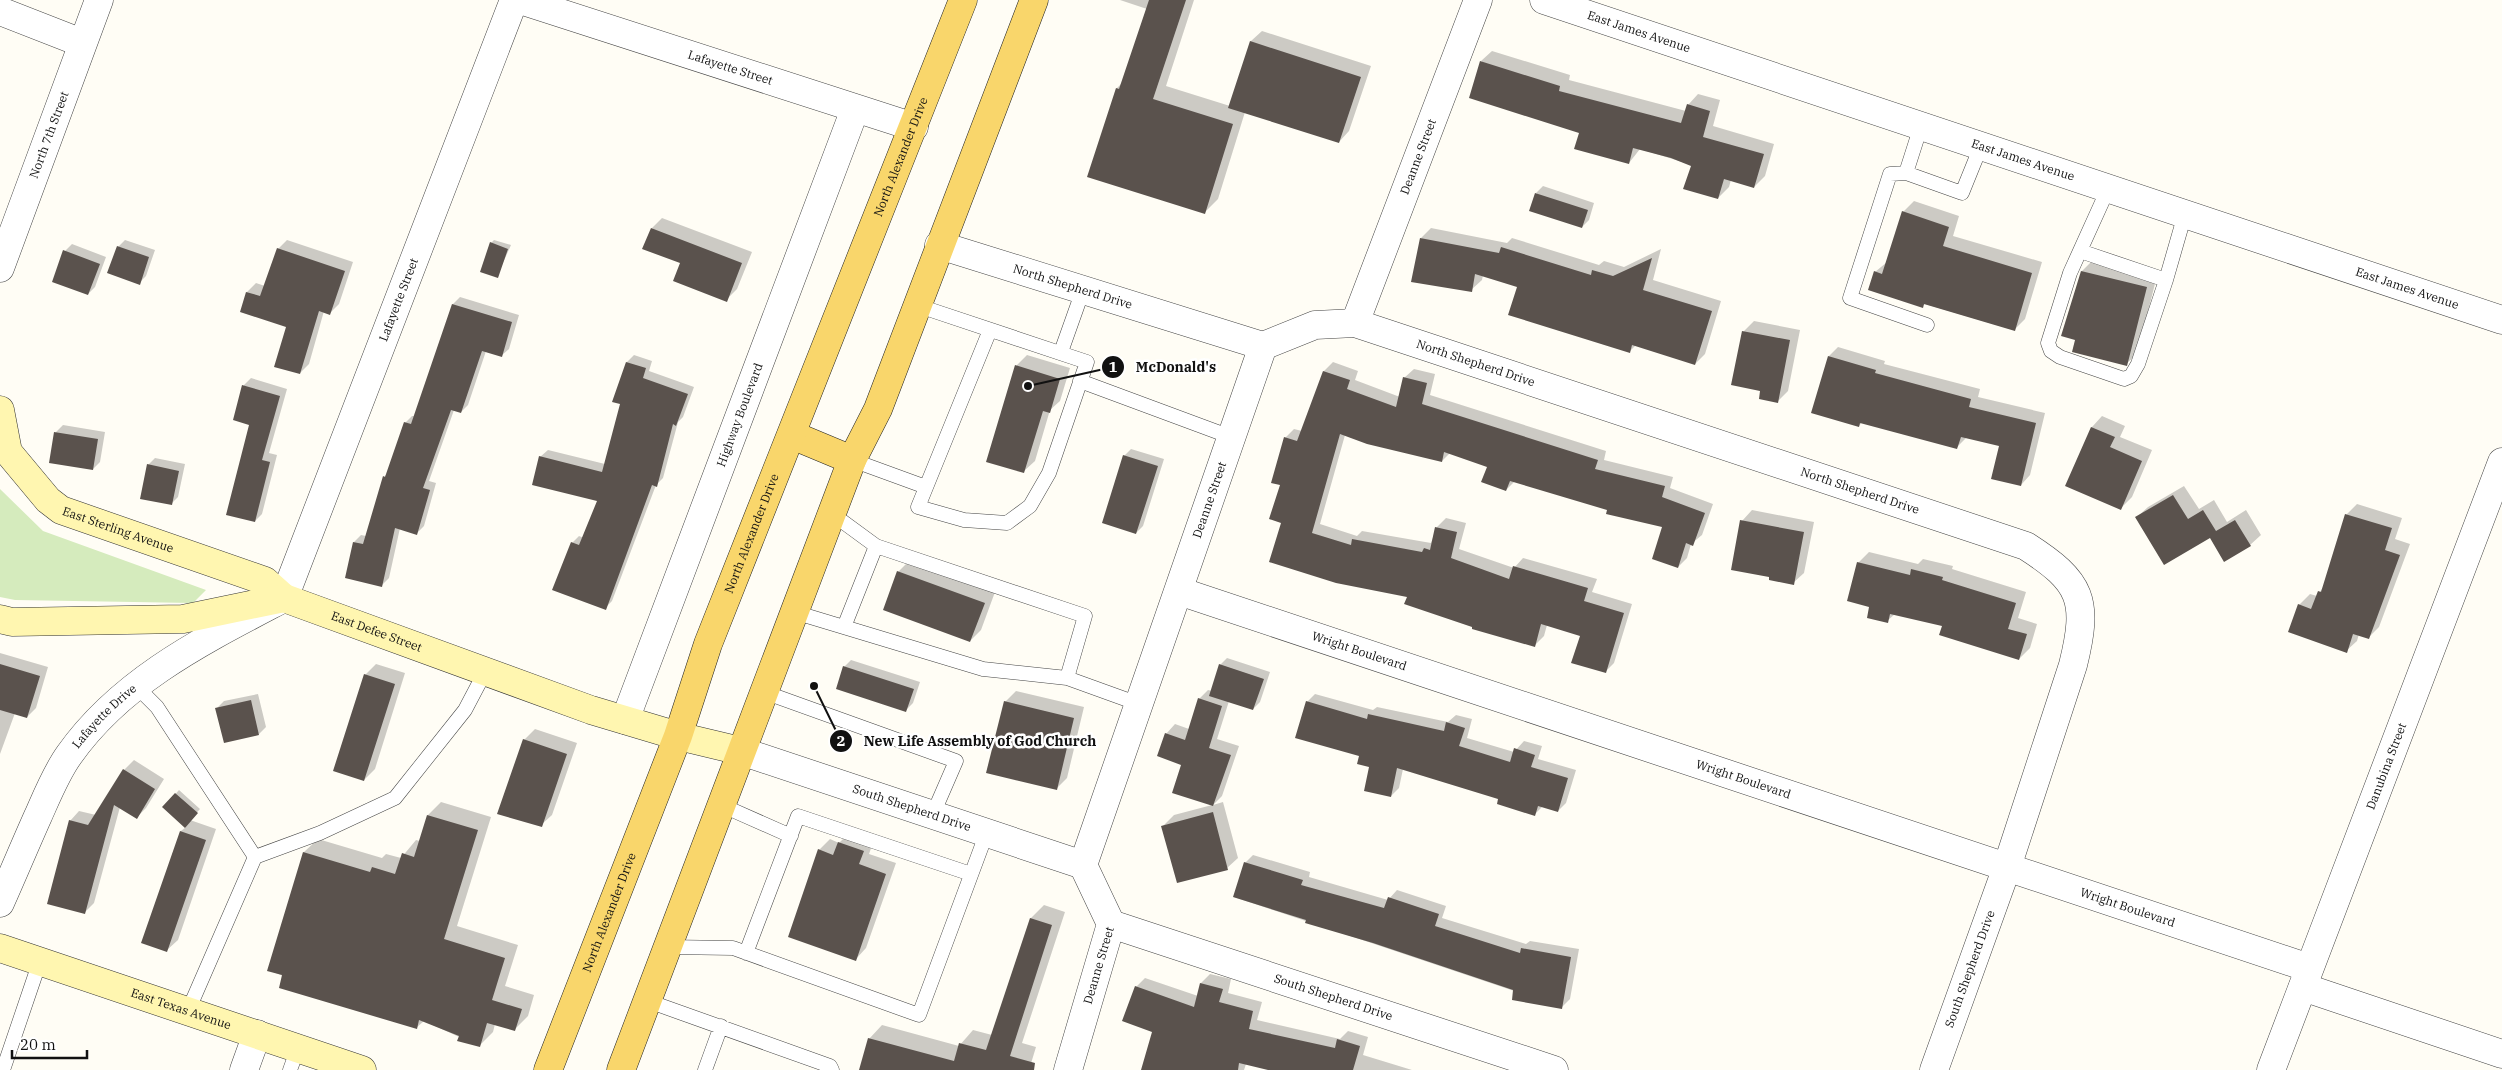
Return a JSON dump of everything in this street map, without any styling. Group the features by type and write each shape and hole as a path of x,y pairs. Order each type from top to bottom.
{"main road":[{"name":"North Alexander Drive","path":"548,1070 678,736 708,644 963,0"},
{"path":"621,1070 831,513 852,460 878,409 916,305 1034,0"},
{"name":"East Sterling Avenue","path":"0,410 8,452 48,500 60,510 265,581 284,598"},
{"path":"792,435 852,460"},
{"path":"0,619 12,622 183,619 284,598"},
{"name":"East Defee Street","path":"284,598 486,672 625,720 678,736 741,750"},
{"name":"East Texas Avenue","path":"0,948 257,1034 294,1059 362,1070"}],"street":[{"name":"North 7th Street","path":"0,268 99,0"},
{"name":"Lafayette Street","path":"284,598 514,0"},
{"name":"Lafayette Street","path":"520,0 855,109"},
{"name":"Deanne Street","path":"1354,323 1478,0"},
{"name":"East James Avenue","path":"1544,0 2502,320"},
{"path":"0,11 82,43"},
{"path":"855,109 914,127"},
{"name":"Highway Boulevard","path":"625,720 855,109"},
{"name":"North Shepherd Drive","path":"940,245 1263,346"},
{"path":"1263,346 1315,326 1354,323"},
{"name":"North Shepherd Drive","path":"1354,323 2026,546 2052,563 2073,585 2080,608 2080,636 2073,665 2007,867"},
{"name":"Deanne Street","path":"1068,1070 1111,924 1083,864 1263,346"},
{"name":"Danubina Street","path":"2271,1070 2502,462"},
{"name":"Wright Boulevard","path":"1179,591 2007,867 2306,978 2502,1054"},
{"name":"Lafayette Drive","path":"0,903 49,792 68,756 90,728 135,685 195,645 284,598"},
{"name":"South Shepherd Drive","path":"741,750 1083,864"},
{"name":"South Shepherd Drive","path":"1934,1070 2007,867"},
{"name":"South Shepherd Drive","path":"1111,924 1554,1070"},
{"path":"244,1070 257,1034"}],"lane":[{"path":"1906,173 1921,126"},
{"path":"1927,326 1850,298 1890,174 1906,173 1962,193 1981,146"},
{"path":"2108,189 2070,273 2052,329 2049,348 2060,357 2111,375 2128,378 2134,372 2166,280 2185,214"},
{"path":"2080,251 2166,280"},
{"path":"1061,352 1083,290"},
{"path":"916,305 1087,362 1049,473 1030,506 1006,523 964,520 918,507 990,330"},
{"path":"1080,381 1231,436"},
{"path":"852,460 926,488"},
{"path":"831,513 876,546 1084,616 1067,678"},
{"path":"844,627 876,546"},
{"path":"794,612 983,669 1067,678 1139,704"},
{"path":"188,1011 255,857 320,833 395,798 465,710 486,672"},
{"path":"135,685 158,707 255,857"},
{"path":"764,692 956,761 933,814"},
{"path":"721,805 791,836"},
{"path":"746,953 798,816 971,874"},
{"path":"668,947 732,948 919,1015 987,832"},
{"path":"3,1070 40,961"},
{"path":"648,1001 830,1066 832,1070"},
{"path":"705,1070 721,1026"}],"green space":[{"path":"0,489 43,531 206,590 193,603 15,600 0,597"}],"building":[{"path":"1149,0 1186,0 1153,99 1233,124 1205,214 1087,177 1116,88 1119,89"},
{"path":"1250,41 1361,77 1339,143 1228,108"},
{"path":"1480,61 1560,86 1559,91 1681,123 1687,104 1710,111 1703,137 1764,154 1754,188 1724,179 1718,199 1683,189 1691,166 1671,158 1633,148 1629,164 1574,149 1579,133 1469,98"},
{"path":"1535,193 1588,210 1582,228 1529,211"},
{"path":"1902,211 1949,227 1943,246 2032,273 2015,331 1924,304 1923,308 1868,290 1874,271 1882,274"},
{"path":"651,228 742,263 727,302 673,281 680,263 642,249"},
{"path":"1420,238 1499,253 1501,247 1591,275 1592,270 1613,276 1652,258 1643,290 1712,311 1695,365 1632,345 1630,353 1508,315 1517,287 1475,274 1472,292 1411,282"},
{"path":"490,242 508,249 498,278 480,272"},
{"path":"117,246 149,257 140,285 107,273"},
{"path":"277,248 345,271 330,315 319,311 300,374 274,367 286,327 240,312 246,292 260,296"},
{"path":"63,250 100,264 88,295 52,282"},
{"path":"2081,271 2147,287 2127,366 2072,352 2075,340 2061,336"},
{"path":"452,304 512,322 502,357 482,351 461,413 451,410 423,488 430,490 417,535 395,528 382,587 345,578 353,542 363,544 383,476 385,477 404,422 411,424"},
{"path":"1742,331 1790,340 1778,403 1759,399 1760,391 1731,385"},
{"path":"1828,356 1876,370 1875,373 1971,399 1969,407 2036,423 2021,486 1991,479 1999,446 1961,437 1957,449 1860,423 1859,427 1811,413"},
{"path":"626,362 646,368 643,378 688,394 676,426 673,424 657,487 652,485 606,610 552,590 571,542 579,545 597,501 532,485 539,456 602,472 620,404 612,402"},
{"path":"1015,365 1060,379 1050,413 1043,411 1024,473 986,462"},
{"path":"1323,371 1350,380 1347,389 1396,407 1403,377 1427,383 1422,404 1598,460 1595,469 1665,486 1662,497 1705,513 1693,546 1686,543 1678,568 1652,559 1662,527 1606,514 1607,510 1510,481 1506,491 1481,482 1487,467 1444,452 1442,462 1367,444 1340,434 1312,533 1351,545 1352,539 1422,552 1424,548 1430,550 1435,527 1457,532 1451,558 1509,579 1513,566 1588,588 1584,601 1624,613 1606,673 1571,663 1580,636 1541,624 1535,647 1472,629 1472,627 1404,604 1407,597 1336,583 1269,562 1281,523 1269,519 1280,485 1271,483 1284,437 1297,441"},
{"path":"242,385 280,396 262,460 270,462 255,522 226,515 249,425 233,420"},
{"path":"2091,427 2115,437 2110,447 2142,461 2121,510 2065,486"},
{"path":"54,432 98,439 93,470 49,463"},
{"path":"1123,455 1158,466 1136,534 1102,523"},
{"path":"147,464 179,471 172,505 140,499"},
{"path":"2173,495 2188,519 2203,510 2216,531 2235,520 2251,546 2224,562 2210,538 2164,565 2135,517"},
{"path":"2345,514 2392,528 2385,550 2400,555 2369,639 2353,634 2347,653 2288,632 2298,604 2311,609 2318,591 2321,592"},
{"path":"1740,520 1804,532 1794,585 1769,580 1769,577 1731,570"},
{"path":"1857,562 1910,575 1911,569 1943,577 1942,580 2016,603 2008,629 2027,634 2019,660 1939,635 1942,626 1890,614 1888,623 1867,618 1869,607 1847,601"},
{"path":"897,571 985,603 970,642 883,610"},
{"path":"0,664 40,676 27,718 0,710"},
{"path":"1219,664 1264,679 1253,710 1209,696"},
{"path":"843,666 914,689 906,712 836,689"},
{"path":"364,674 395,684 364,781 333,771"},
{"path":"1198,698 1222,706 1209,748 1231,755 1213,806 1172,793 1181,765 1157,756 1165,733 1185,740"},
{"path":"251,700 259,735 224,743 215,708"},
{"path":"1004,701 1074,718 1057,790 986,773"},
{"path":"1306,701 1367,719 1368,714 1444,731 1446,722 1465,728 1459,746 1510,762 1514,748 1535,755 1531,767 1568,778 1558,812 1538,806 1535,816 1497,804 1498,799 1397,768 1391,797 1364,791 1369,767 1357,764 1359,756 1295,738"},
{"path":"523,739 567,754 542,827 497,814"},
{"path":"123,769 155,789 137,819 114,805 85,914 47,904 69,820 88,825"},
{"path":"175,793 198,813 185,828 162,807"},
{"path":"1213,812 1228,870 1177,883 1161,826"},
{"path":"427,815 478,830 444,939 505,958 492,1000 522,1009 515,1031 487,1023 480,1047 457,1041 459,1036 419,1020 417,1029 279,988 282,975 267,971 303,852 370,872 372,867 395,874 402,853 414,857"},
{"path":"180,831 206,840 167,952 141,943"},
{"path":"838,842 864,851 859,864 886,874 856,961 788,937 818,849 833,855"},
{"path":"1244,862 1303,880 1301,885 1384,908 1388,897 1439,914 1435,926 1520,953 1521,948 1571,957 1562,1009 1512,1000 1513,990 1373,943 1305,923 1306,920 1233,897"},
{"path":"1030,918 1052,925 1010,1056 1035,1063 1034,1070 859,1070 868,1038 954,1061 959,1043 986,1050"},
{"path":"1200,983 1223,989 1219,1002 1253,1011 1249,1029 1335,1048 1337,1039 1360,1046 1353,1070 1268,1070 1239,1063 1238,1070 1141,1070 1152,1032 1122,1021 1135,986 1194,1007"}],"place":[{"name":"McDonald's","path":"1028,386"},
{"name":"New Life Assembly of God Church","path":"814,686"}]}
